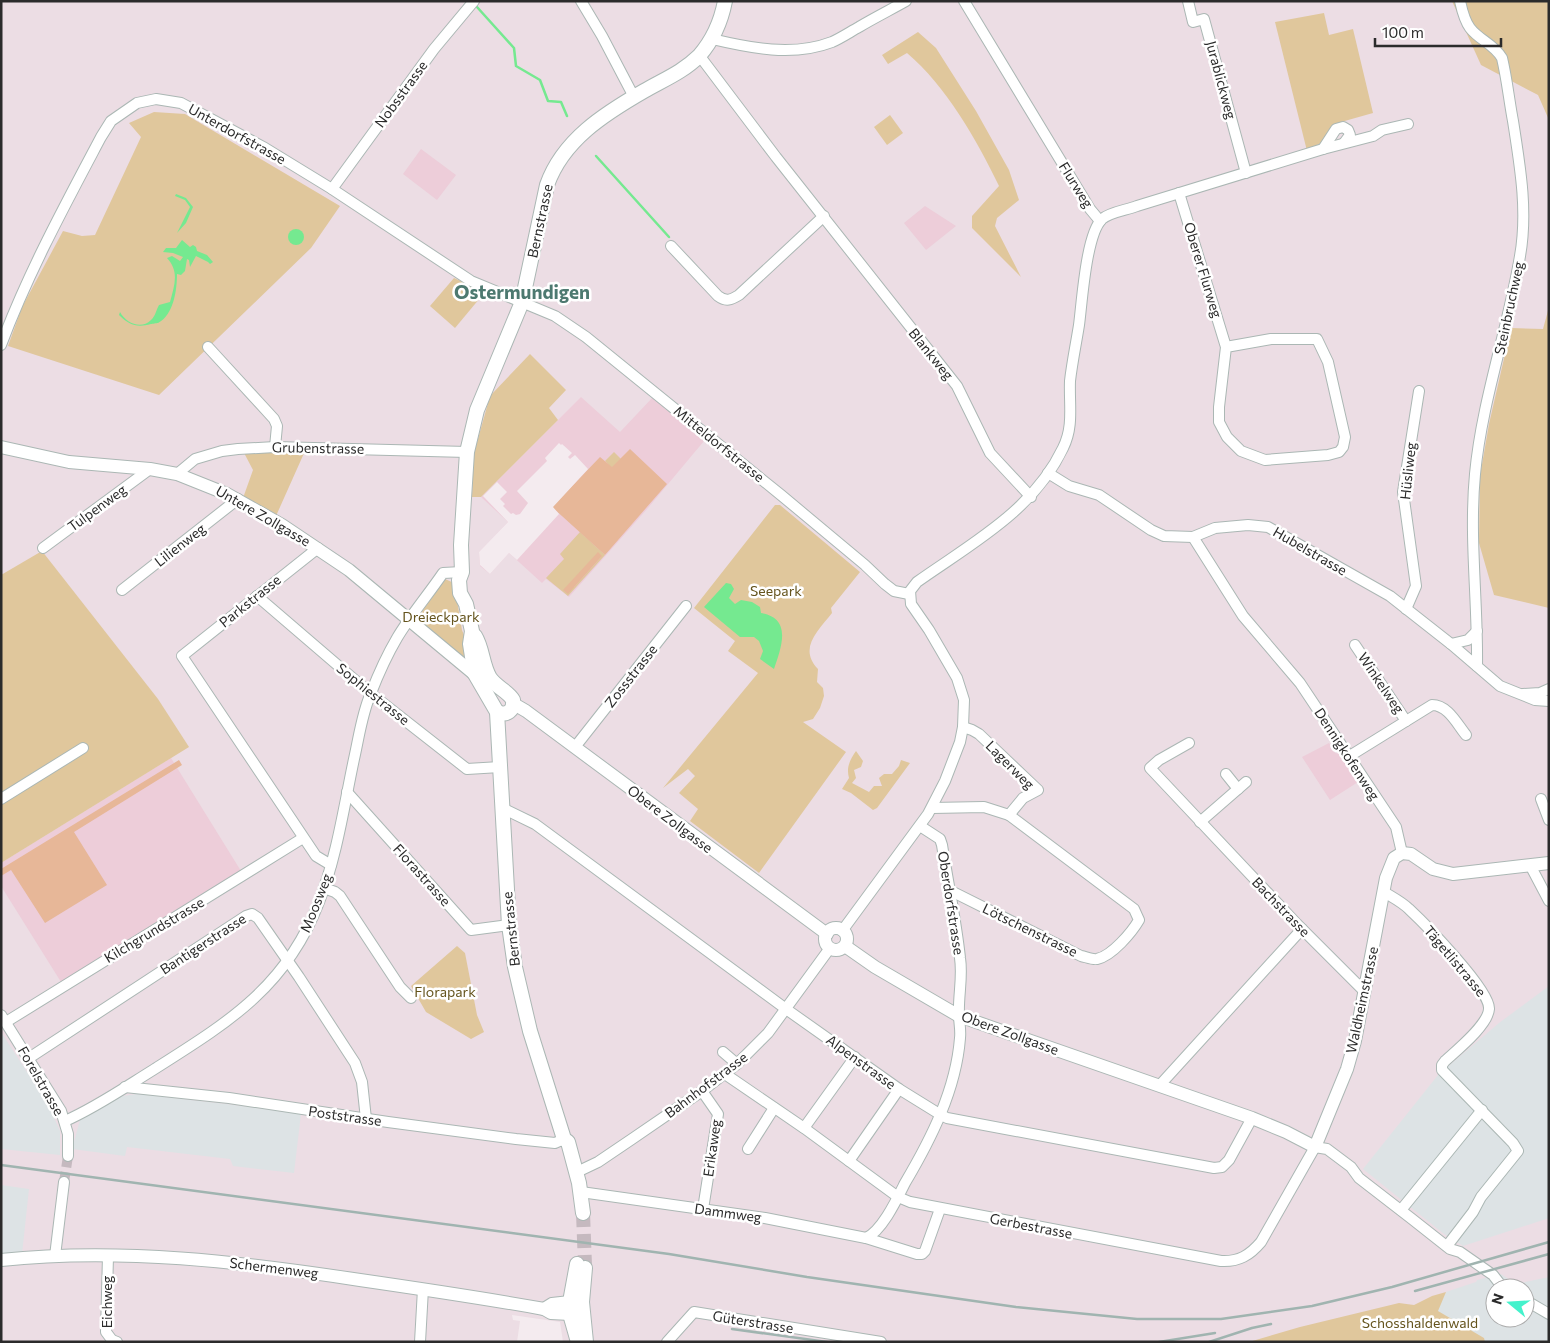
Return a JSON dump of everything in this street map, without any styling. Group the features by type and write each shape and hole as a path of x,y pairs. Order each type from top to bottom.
{"main road":[{"name":"Bernstrasse","path":"573,1174 579,1213 581,1192 562,1146 564,1140 524,1007 515,967 509,925 495,708 477,668 470,644 472,631 466,604 469,590 468,579 462,572 460,546 467,452 477,410 522,302 547,185 552,170 566,150 583,132 634,97 678,73 699,55 712,39 725,1"},
{"path":"477,668 512,697 514,704 512,708 508,713 503,714 495,708 496,696 505,693"},
{"path":"578,1342 577,1311 581,1265"},
{"path":"577,1311 586,1342"}],"street":[{"name":"Nobsstrasse","path":"332,189 434,49 474,1"},
{"path":"581,1 634,97"},
{"path":"712,39 779,50 791,50 824,44 838,39 906,1"},
{"name":"Flurweg","path":"964,1 1090,209 1100,221 1096,228 1090,251 1071,373 1071,420 1066,442 1048,473 1031,496"},
{"name":"Jurablickweg","path":"1188,1 1193,22 1204,19 1246,173"},
{"name":"Steinbruchweg","path":"1460,1 1464,16 1471,29 1494,47 1502,58 1517,146 1524,202 1520,255 1475,473 1473,517 1477,666"},
{"name":"Blankweg","path":"699,55 776,157 957,386 990,453 1031,496"},
{"name":"Unterdorfstrasse","path":"1,345 15,309 43,249 100,137 111,121 136,103 156,99 181,103 265,148 332,189 471,281 522,302"},
{"path":"1100,221 1111,215 1179,193 1323,149 1373,136 1382,130 1408,124"},
{"path":"1323,149 1336,129 1343,127 1348,130 1350,135 1344,143"},
{"name":"Oberer Flurweg","path":"1179,193 1226,347 1219,408 1220,422 1227,437 1241,451 1265,460 1328,455 1339,452 1344,447 1345,437 1328,362 1317,340 1271,339 1226,347"},
{"path":"671,246 718,296 723,300 730,300 739,296 824,216"},
{"name":"Mitteldorfstrasse","path":"522,302 555,316 586,337 781,495 865,565 884,584 898,592 909,594"},
{"path":"208,347 274,419 277,426 275,447"},
{"name":"Hüsliweg","path":"1406,609 1416,586 1403,492 1419,391"},
{"name":"Untere Zollgasse","path":"1,447 69,462 150,469 177,474 210,486 238,499 318,548 364,582 459,660 477,668"},
{"name":"Grubenstrasse","path":"177,474 191,461 213,453 238,449 275,447 467,452"},
{"name":"Tulpenweg","path":"43,548 150,469"},
{"name":"Hubelstrasse","path":"1048,473 1069,486 1099,495 1157,534 1173,537 1193,537 1215,528 1248,525 1268,527 1390,596 1500,686 1535,700 1549,701"},
{"path":"842,930 932,808 948,773 964,727 965,708 961,688 938,645 912,608 909,594 914,584 1011,515 1031,496"},
{"name":"Lilienweg","path":"122,590 238,499"},
{"name":"Dennigkofenweg","path":"1193,537 1243,616 1300,683 1396,827 1402,853"},
{"name":"Parkstrasse","path":"303,838 182,656 318,548"},
{"name":"Moosweg","path":"65,1121 125,1087 233,1017 265,989 288,962 312,920 324,888 331,865 370,694 397,638 443,574 462,572"},
{"name":"Sophiestrasse","path":"257,596 370,694 467,769 500,767"},
{"name":"Zossstrasse","path":"575,747 686,606"},
{"path":"1450,644 1468,640 1477,631"},
{"name":"Winkelweg","path":"1355,645 1406,721"},
{"name":"Hubelstrasse","path":"1522,694 1549,690"},
{"name":"Obere Zollgasse","path":"514,704 827,934"},
{"name":"Winkelweg","path":"1348,757 1432,705 1444,708 1466,735"},
{"name":"Lagerweg","path":"964,727 979,734 1038,790 1023,798 1009,815"},
{"name":"Bachstrasse","path":"1189,743 1159,760 1150,768 1302,929 1364,991"},
{"path":"1,799 82,748"},
{"path":"1200,822 1242,785 1226,774"},
{"name":"Florastrasse","path":"347,792 471,930 509,925"},
{"path":"1541,799 1549,820"},
{"name":"Alpenstrasse","path":"502,808 535,824 786,1009 855,1056 899,1089 940,1115 1214,1168 1222,1167 1229,1160 1252,1118"},
{"path":"932,808 984,808 1009,815"},
{"name":"Lötschenstrasse","path":"949,890 1081,956 1096,960 1107,955 1133,931 1139,920 1134,909 1009,815"},
{"name":"Oberdorfstrasse","path":"870,1236 898,1196 915,1167 940,1115 957,1060 960,1038 960,958 940,841 920,826"},
{"path":"303,838 316,856 331,865"},
{"name":"Kilchgrundstrasse","path":"3,1019 303,838"},
{"path":"1402,853 1411,854 1428,867 1447,874 1464,874 1549,863"},
{"name":"Waldheimstrasse","path":"1315,1147 1339,1093 1347,1069 1384,892 1393,860 1402,853"},
{"path":"1530,866 1549,901"},
{"path":"324,888 340,896 400,987 412,998"},
{"name":"Tägetlistrasse","path":"1384,892 1408,908 1452,954 1486,996 1489,1004 1488,1016 1480,1027 1442,1065 1442,1070 1514,1144 1518,1151 1481,1197 1473,1212 1448,1247"},
{"name":"Bantigerstrasse","path":"29,1058 248,914 254,914 355,1063 362,1082 366,1119"},
{"path":"834,929 842,930 847,939 845,946 839,950 830,948 826,942 827,934 834,929"},
{"path":"1159,1086 1302,929"},
{"name":"Obere Zollgasse","path":"845,946 875,967 959,1016 1252,1118 1315,1147 1327,1149 1351,1167 1359,1178 1448,1247 1460,1252 1496,1278"},
{"name":"Bahnhofstrasse","path":"573,1174 598,1162 702,1091 737,1064 760,1042 830,948"},
{"name":"Forelstrasse","path":"3,1019 29,1058 65,1121"},
{"path":"724,1052 737,1064"},
{"path":"804,1128 855,1056"},
{"name":"Gerbestrasse","path":"725,1074 898,1196 910,1202 1212,1260 1230,1262 1240,1260 1261,1242 1315,1147"},
{"name":"Poststrasse","path":"125,1087 229,1098 366,1119 555,1143 564,1140"},
{"path":"849,1161 899,1089"},
{"name":"Erikaweg","path":"702,1091 718,1114 703,1209"},
{"path":"748,1149 774,1108"},
{"path":"1401,1210 1482,1110"},
{"path":"65,1121 68,1156"},
{"path":"55,1256 64,1182"},
{"name":"Dammweg","path":"581,1192 764,1218 870,1236 917,1254 922,1254 925,1251 940,1209"},
{"name":"Schermenweg","path":"1,1260 55,1256 108,1256 246,1263 544,1308 551,1313 577,1311"},
{"name":"Eichweg","path":"108,1256 106,1332 112,1340 117,1342"},
{"path":"420,1342 423,1289"},
{"path":"1535,1306 1549,1314"},
{"name":"Güterstrasse","path":"667,1342 694,1312 881,1342"}],"shaded area":[{"path":"421,149 456,175 437,200 403,174"},
{"path":"176,194 186,198 193,207 186,223 177,233 190,207 185,200 175,196"},
{"path":"925,206 956,226 926,250 904,223"},
{"path":"293,229 299,229 304,234 302,243 293,245 288,240 288,234"},
{"path":"182,240 190,247 193,245 196,247 197,251 207,255 213,262 210,264 196,256 190,267 189,260 187,259 185,271 181,275 177,274 174,301 171,308 168,314 158,323 137,326 126,321 119,315 120,312 130,322 143,325 153,318 159,305 170,302 175,274 167,258 172,256 180,261 183,257 163,252 166,248 176,248"},
{"path":"581,397 620,432 653,397 704,441 569,597 546,579 542,583 509,553 490,574 480,566 479,552 508,522 481,497"},
{"path":"559,443 572,453 568,457 570,459 575,455 588,469 553,507 559,514 517,560 509,553 490,574 480,565 479,552 508,522 483,496 497,482 507,492 500,499 505,504 503,506 511,514 520,514 528,503 517,491 547,461 545,458"},
{"path":"630,449 667,484 605,555 552,507 600,457 612,467"},
{"path":"598,552 602,556 568,594 563,590"},
{"path":"726,583 731,584 734,589 729,598 735,604 741,600 752,602 760,607 761,613 771,616 778,621 782,635 774,669 760,659 763,651 759,641 754,637 740,637 704,607"},
{"path":"1329,743 1335,753 1340,754 1358,782 1330,800 1302,757"},
{"path":"171,758 241,871 61,982 1,886 1,863"},
{"path":"179,760 182,765 74,832 107,885 45,923 11,870 1,876 1,869"},
{"path":"1549,986 1549,1218 1463,1246 1444,1234 1363,1169 1438,1075 1499,1023"},
{"path":"1,1032 48,1104 60,1131 60,1155 1,1149"},
{"path":"137,1094 301,1114 294,1173 233,1166 230,1159 127,1147 125,1156 72,1149 80,1120 115,1097"},
{"path":"1,1185 29,1189 22,1254 1,1255"},
{"path":"1501,1274 1507,1278 1485,1278"},
{"path":"1549,1277 1549,1342 1485,1342 1437,1311 1446,1292 1485,1278 1485,1328 1535,1328 1535,1280"},
{"path":"512,1315 560,1322 563,1342 517,1342 520,1321 513,1320"}],"green space":[{"path":"1452,1 1549,1 1549,120 1538,95 1481,65"},
{"path":"1324,13 1329,35 1353,29 1373,113 1334,124 1324,141 1307,151 1275,22"},
{"path":"918,32 936,48 976,111 1009,170 1019,200 997,218 995,226 1021,277 972,228 972,216 999,186 971,132 935,81 907,53 888,64 882,55"},
{"path":"154,112 185,114 340,206 311,248 159,395 8,346 22,307 63,231 82,236 95,235 141,137 129,123"},
{"path":"890,115 903,133 887,145 874,127"},
{"path":"454,278 485,292 455,328 430,306"},
{"path":"1549,307 1549,608 1494,595 1479,543 1480,476 1489,424 1511,328 1543,329"},
{"path":"530,354 566,390 549,408 558,420 481,497 472,497 474,453 490,396"},
{"path":"243,451 305,451 276,516 243,498 253,470"},
{"path":"614,452 621,459 612,468 605,461"},
{"name":"Seepark","path":"775,505 780,505 860,572 831,608 832,613 812,640 810,654 812,661 818,669 817,682 823,688 824,696 820,708 813,719 803,722 846,752 759,873 690,821 698,809 679,793 695,776 688,769 663,788 758,673 728,651 735,641 694,608"},
{"path":"580,532 605,555 568,596 546,578 564,559 560,554","holes":["602,556 574,587 570,584"]},
{"path":"42,551 158,699 189,747 1,863 1,575"},
{"name":"Dreieckpark","path":"445,579 454,583 462,630 467,643 467,657 458,655 420,622 421,613"},
{"path":"856,751 863,761 861,767 854,770 856,778 852,783 869,792 874,786 882,786 879,778 884,774 892,774 899,766 901,760 910,763 877,808 873,810 851,793 842,789 849,778 849,764"},
{"name":"Florapark","path":"457,946 465,953 477,1015 484,1032 471,1039 426,1012 411,986"},
{"name":"Schosshaldenwald","path":"1446,1292 1438,1311 1484,1338 1485,1342 1249,1342 1300,1327 1399,1303 1414,1305 1432,1296"}],"waterway":[{"path":"477,7 514,48 516,66 540,80 548,101 561,102 567,116"},
{"path":"596,156 669,237"}],"tunnel":[{"path":"64,1182 68,1156"},
{"path":"583,1213 585,1265"}],"railway":[{"path":"1,1165 669,1254 807,1277 1016,1307 1137,1319 1221,1319 1312,1306 1392,1287 1549,1242"},
{"path":"1415,1291 1549,1254"},
{"path":"1209,1342 1271,1324"},
{"path":"732,1329 827,1342"},
{"path":"1159,1342 1215,1333"}],"district":[{"name":"Ostermundigen","path":"522,292"}]}
